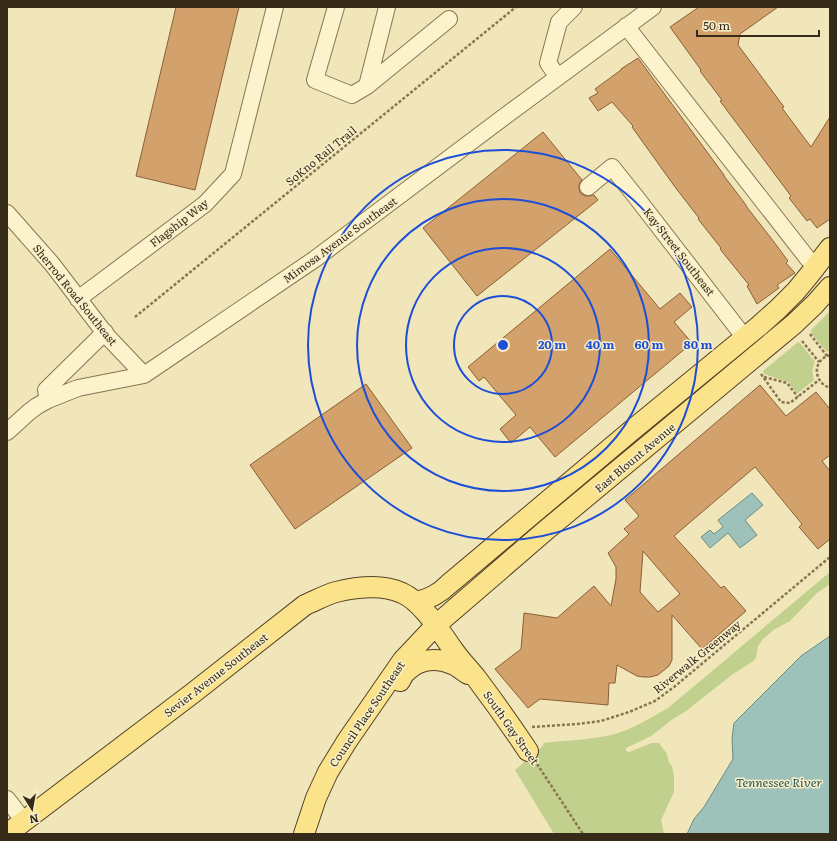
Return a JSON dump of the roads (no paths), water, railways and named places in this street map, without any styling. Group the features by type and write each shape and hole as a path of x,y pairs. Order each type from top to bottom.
{"main road":[{"path":"416,602 427,600 442,591 631,431 778,310 810,274 824,267 830,248"},
{"name":"East Blount Avenue","path":"436,625 545,531 758,364 830,287"},
{"path":"745,338 758,364"},
{"path":"532,515 545,531"},
{"name":"Sevier Avenue Southeast","path":"7,834 186,698 305,605 335,592 357,588 385,587 403,593 416,602 436,625"},
{"name":"South Gay Street","path":"436,625 454,651 477,679 528,752"},
{"name":"Council Place Southeast","path":"304,834 316,798 328,772 402,660 436,625"},
{"path":"359,723 373,714 384,704 406,671 419,663 430,660 453,664 477,679"}],"street":[{"name":"Flagship Way","path":"78,299 206,204 233,174 275,7"},
{"path":"336,7 316,80 352,94 367,86 449,20"},
{"path":"367,86 387,7"},
{"path":"558,77 548,63 559,22 574,7"},
{"name":"Mimosa Avenue Southeast","path":"7,432 29,412 48,400 78,388 144,375 315,260 653,7"},
{"path":"626,26 808,259 824,267"},
{"name":"Kay Street Southeast","path":"588,187 612,167 745,338"},
{"name":"Sherrod Road Southeast","path":"7,213 52,264 105,332 144,375"},
{"path":"48,400 46,390 105,332"},
{"path":"7,799 24,821"}],"water":[{"path":"752,493 763,505 745,520 757,535 740,548 728,533 710,548 701,537 710,530 714,534 723,527 718,520"},
{"name":"Tennessee River","path":"830,636 830,834 687,834 694,819 704,807 733,759 732,738 734,723 801,656"}]}
